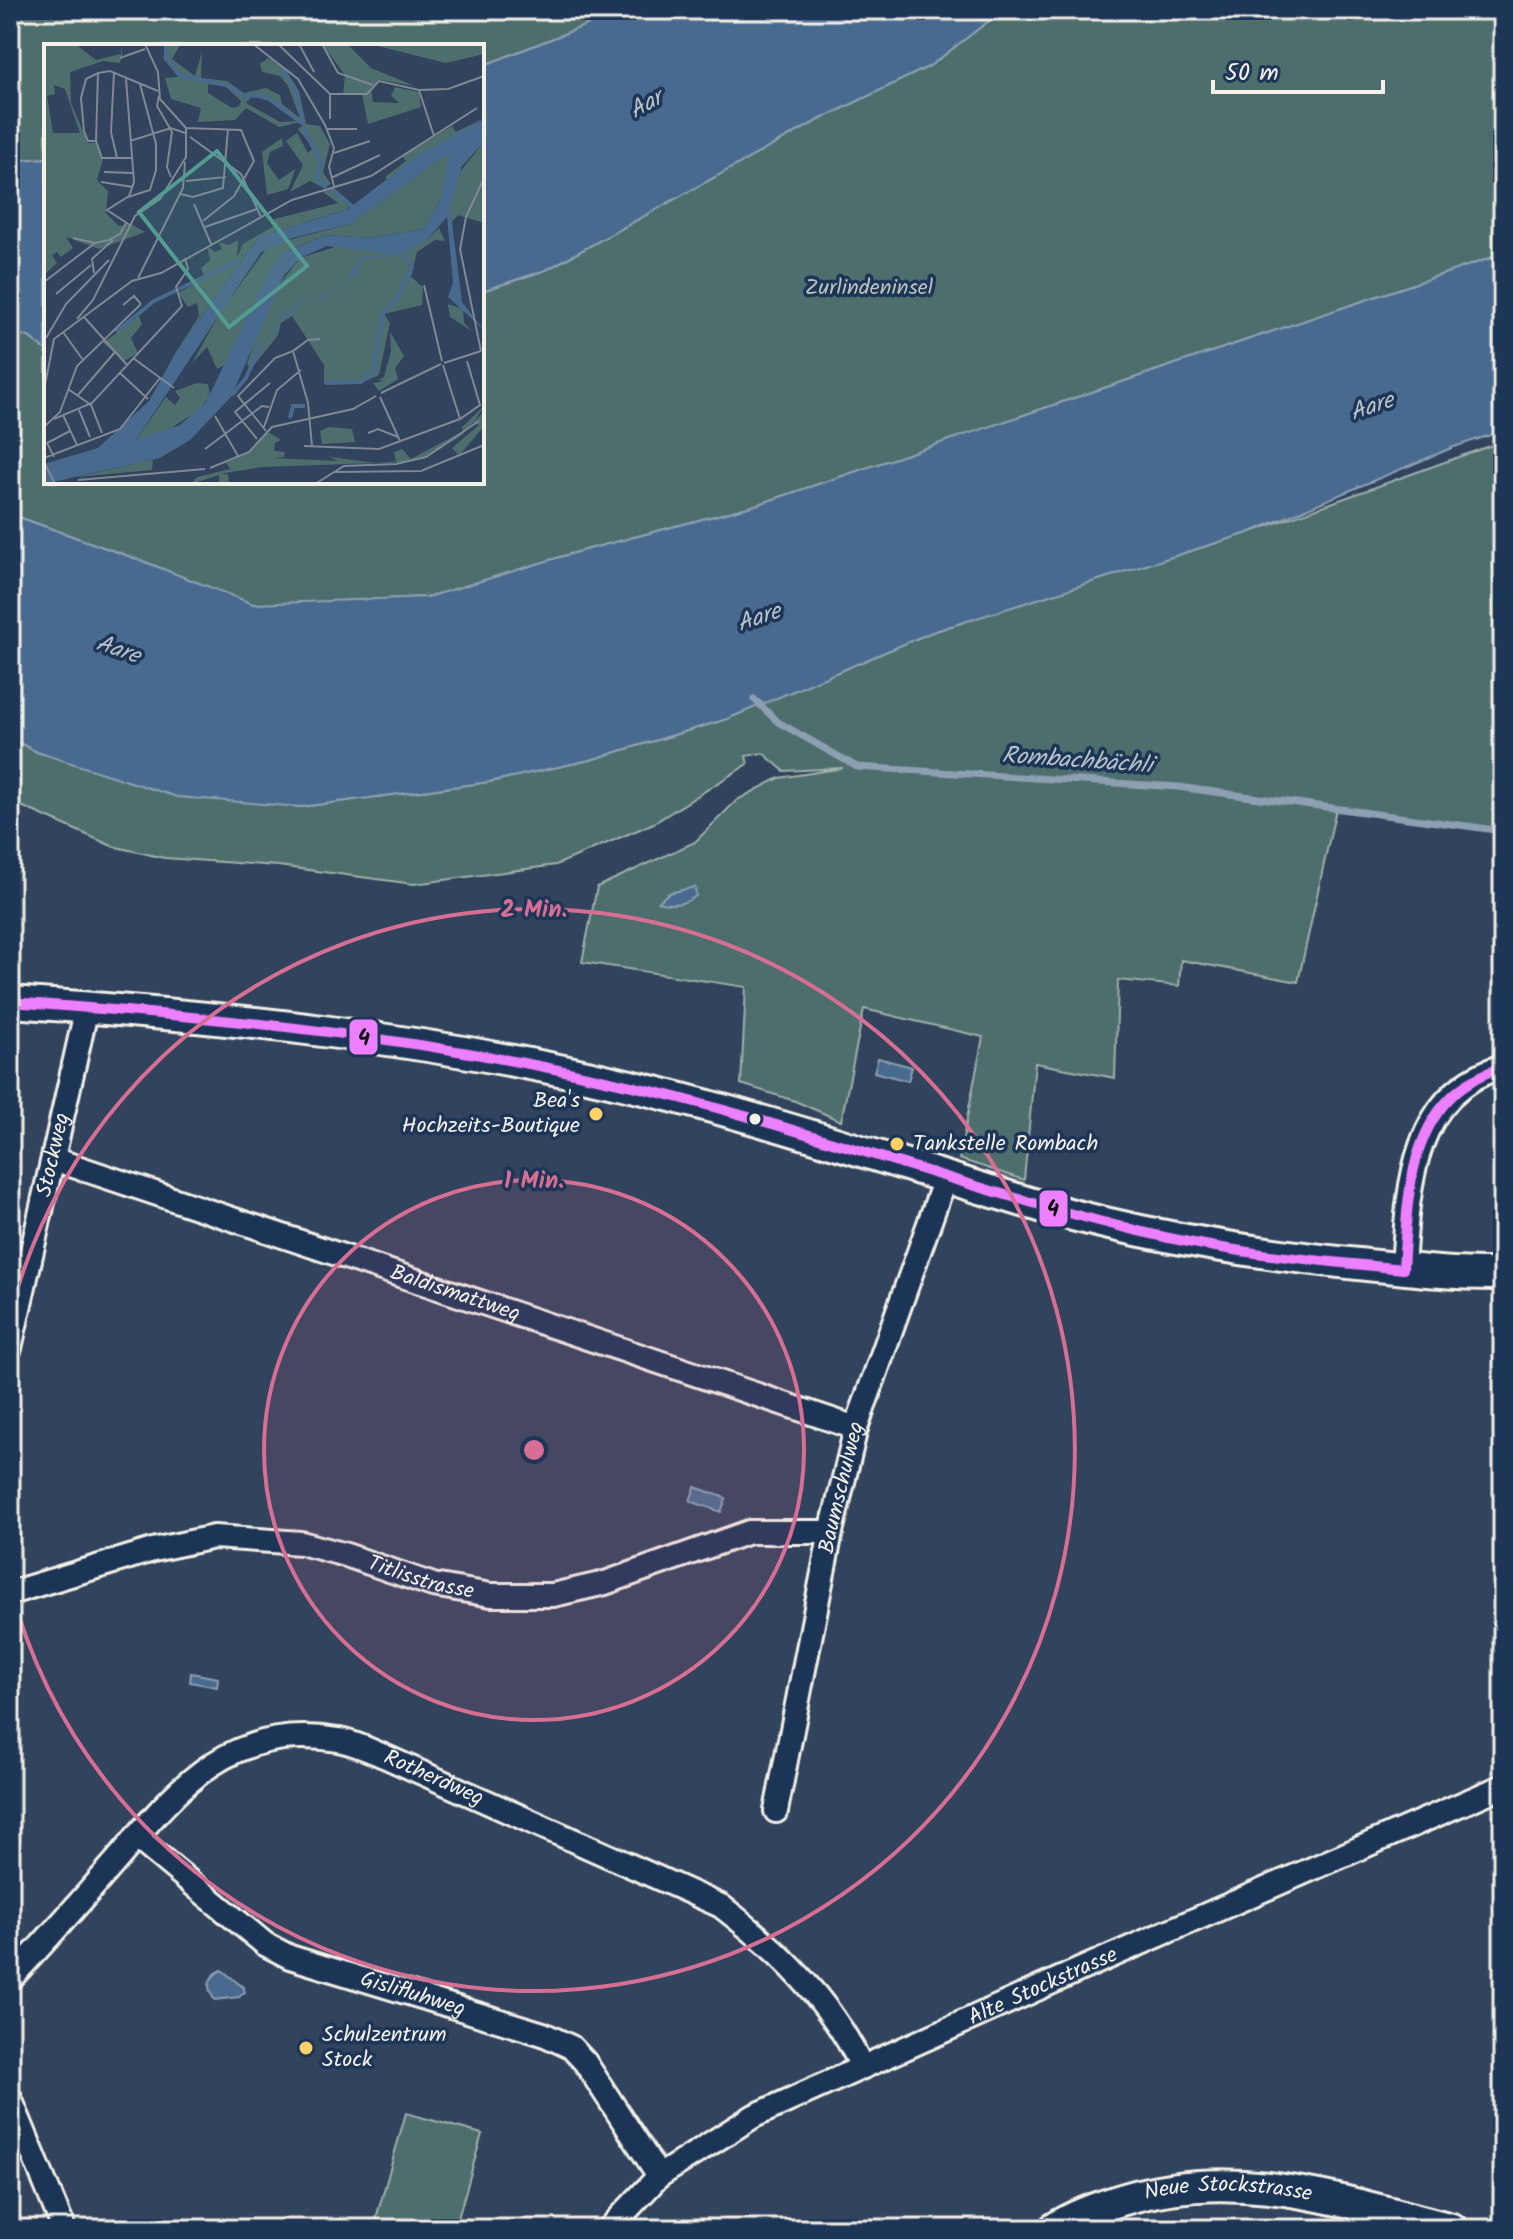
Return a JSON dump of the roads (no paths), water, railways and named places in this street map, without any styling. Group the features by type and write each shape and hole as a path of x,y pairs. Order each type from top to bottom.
{"main road":[{"path":"10,1002 333,1031 484,1056 639,1088 840,1143 1055,1210 1182,1241 1403,1269 1503,1274"},
{"name":"Neue Stockstrasse","path":"1054,2229 1084,2212 1145,2193 1223,2183 1295,2190 1452,2229"}],"street":[{"name":"Stockweg","path":"10,1348 87,1007"},
{"path":"1403,1269 1418,1150 1436,1111 1458,1087 1503,1066"},
{"name":"Baldismattweg","path":"53,1159 856,1428"},
{"name":"Baumschulweg","path":"776,1811 831,1532 856,1428 946,1176"},
{"name":"Titlisstrasse","path":"10,1593 153,1550 214,1537 301,1543 433,1585 491,1595 553,1595 605,1583 749,1532 831,1532"},
{"name":"Rotherdweg","path":"10,1979 177,1791 202,1769 230,1752 270,1741 300,1736 340,1740 384,1756 721,1906 796,1971 852,2045 862,2067"},
{"name":"Alte Stockstrasse","path":"609,2229 659,2176 754,2116 1503,1786"},
{"name":"Gislifluhweg","path":"136,1837 265,1944 290,1957 543,2034 571,2047 585,2062 659,2176"},
{"path":"10,2098 64,2229"}],"water":[{"name":"Aar","path":"625,10 1003,10 930,66 817,121 546,270 484,290 484,65"},
{"path":"44,158 44,348 29,337 10,332 10,161"},
{"name":"Aare","path":"1503,254 1503,431 1454,447 1248,533 932,632 727,719 590,760 489,782 301,807 177,797 37,752 10,738 10,514 253,604 428,597 570,554 756,505"},
{"path":"695,887 696,896 687,901 673,904 658,902 669,893"},
{"path":"878,1058 912,1067 908,1081 874,1072"},
{"path":"695,1487 726,1498 721,1512 690,1501"},
{"path":"191,1673 218,1678 217,1687 190,1682"},
{"path":"222,1970 243,1987 245,1992 239,1997 215,2000 212,1996 209,1987 211,1979"}],"waterway":[{"name":"Rombachbächli","path":"754,699 778,722 857,767 1178,787 1503,831"}],"place":[{"name":"Bea's Hochzeits-Boutique","path":"596,1114"},
{"name":"Tankstelle Rombach","path":"897,1144"},
{"name":"Schulzentrum Stock","path":"306,2048"}],"park label":[{"name":"Zurlindeninsel","path":"869,288"}]}
